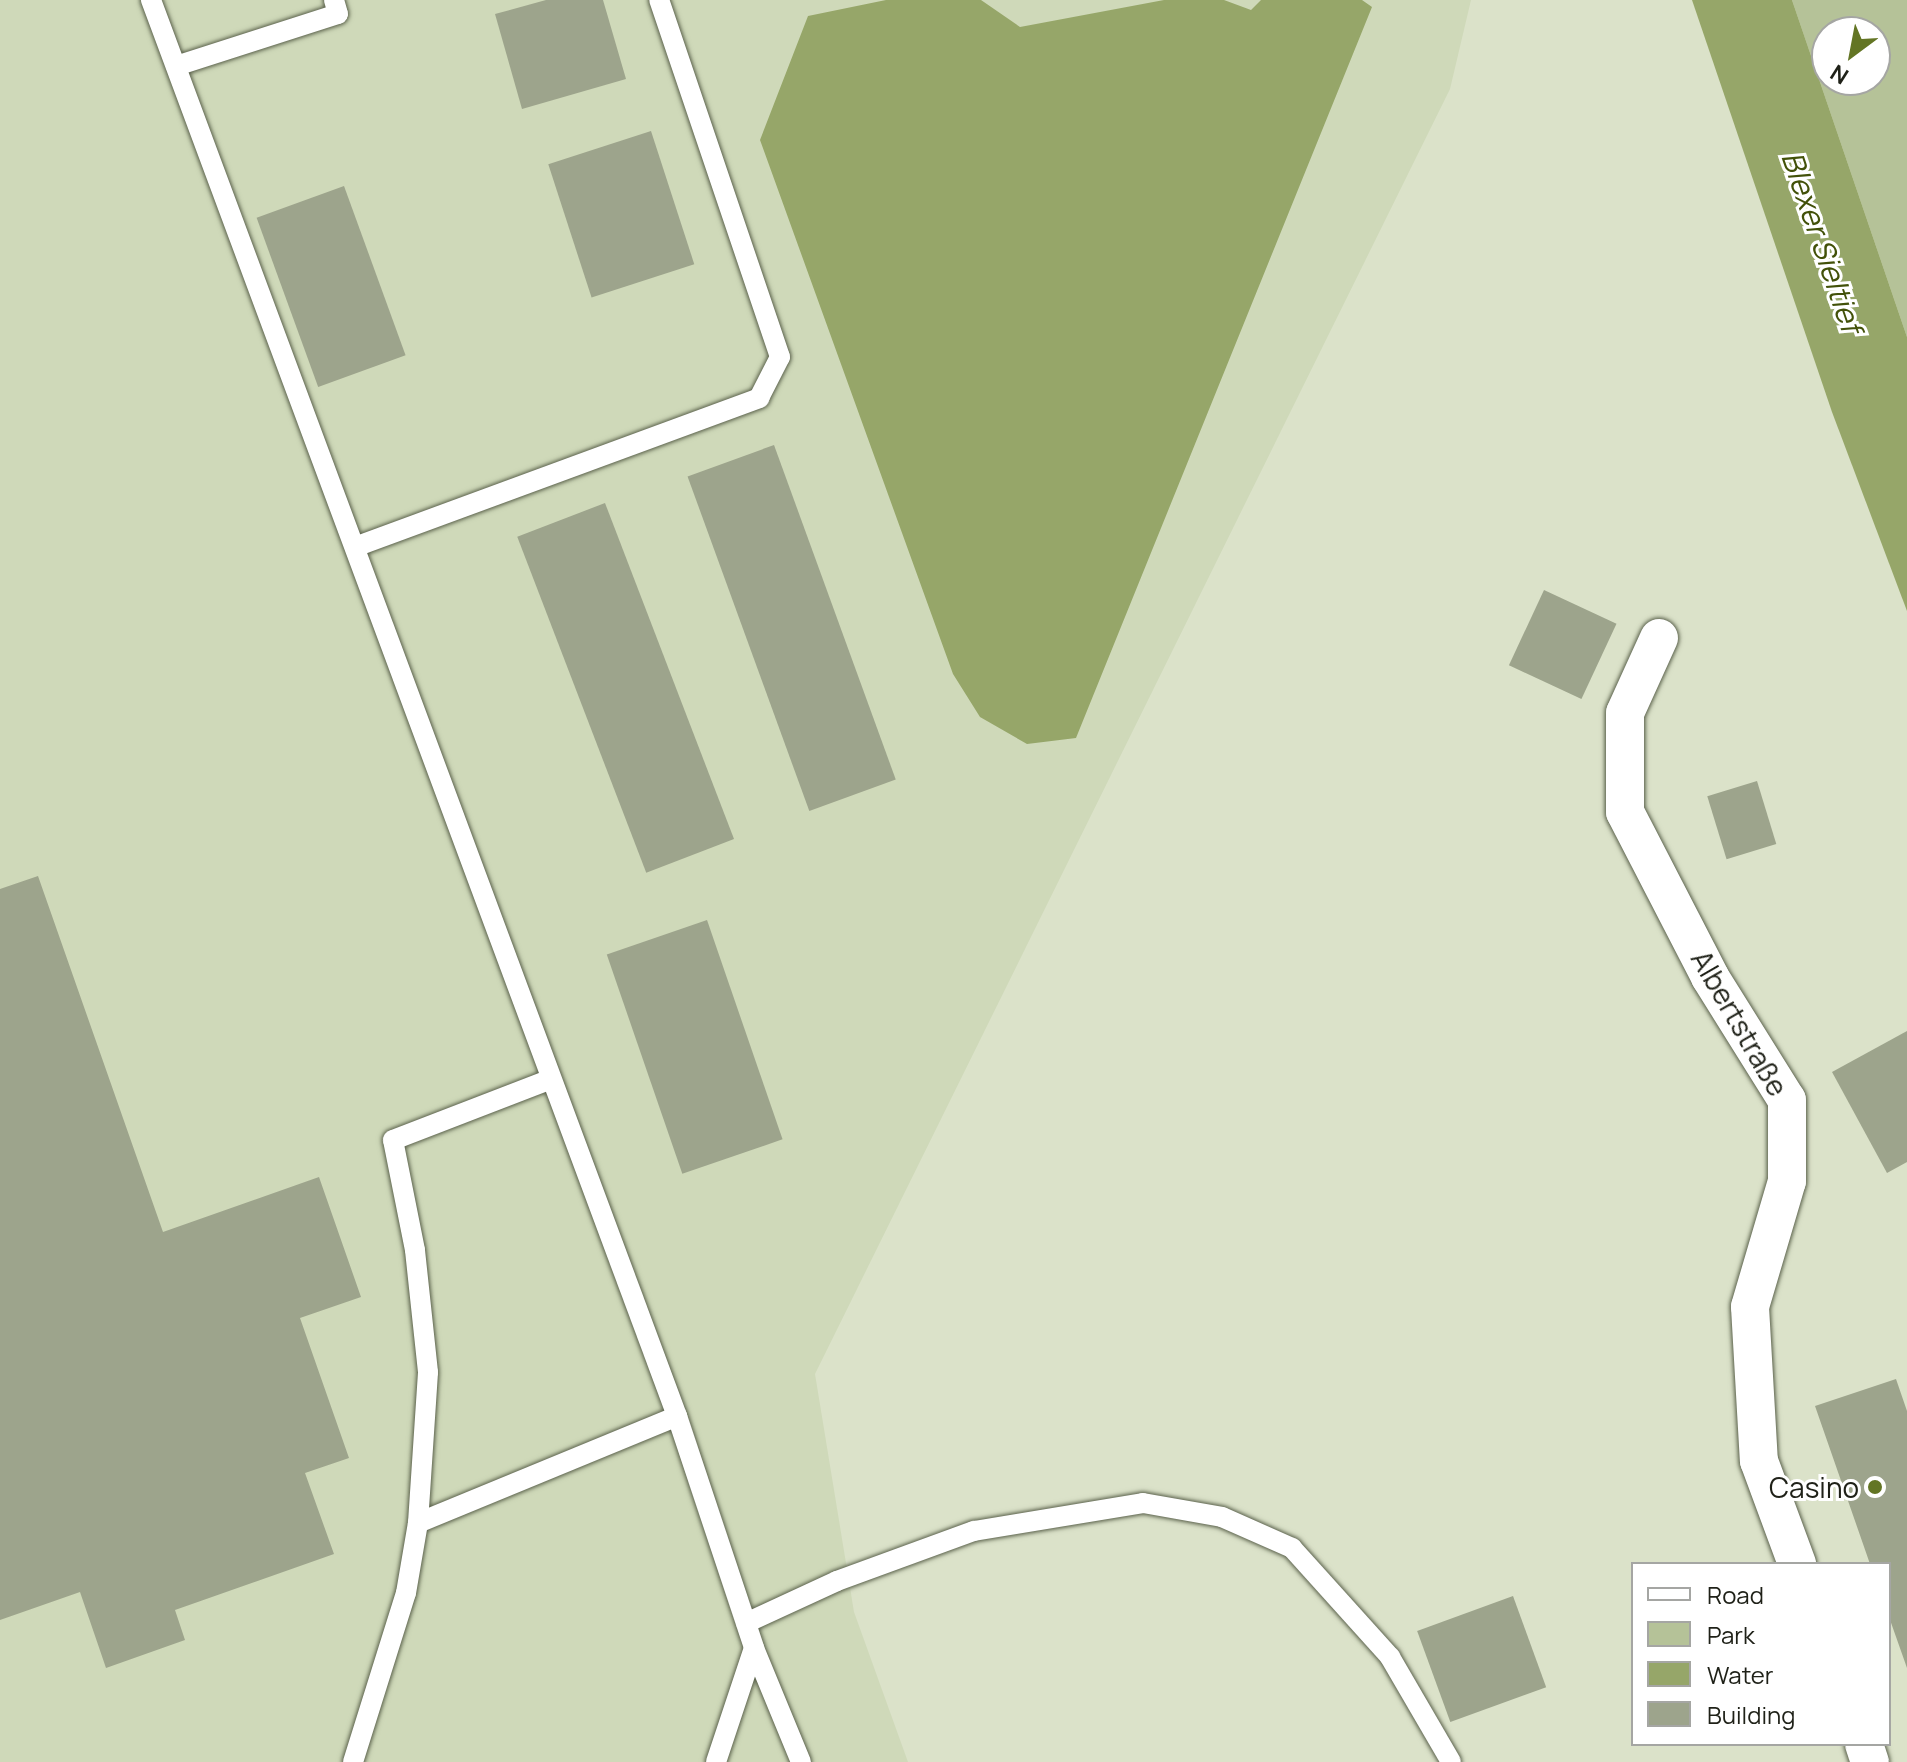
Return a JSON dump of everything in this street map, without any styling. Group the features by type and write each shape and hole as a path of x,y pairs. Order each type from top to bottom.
{"street":[{"name":"Albertstraße","path":"1659,638 1625,713 1625,812 1710,977 1787,1100 1787,1181 1750,1307 1759,1461 1796,1562"}],"lane":[{"path":"151,0 677,1416 754,1648 801,1762"},
{"path":"176,66 338,14 334,0"},
{"path":"355,547 759,398 780,357 659,0"},
{"path":"353,1762 406,1593 418,1523 428,1372 415,1250 393,1140 551,1079"},
{"path":"418,1523 677,1416"},
{"path":"746,1623 837,1581 974,1531 1143,1503 1222,1517 1292,1548 1390,1657 1451,1762"},
{"path":"716,1762 754,1648"}],"shaded area":[{"path":"0,0 1471,0 1450,89 815,1374 854,1612 908,1762 0,1762"}],"green space":[{"path":"1792,0 1907,0 1907,337 1825,96 1891,96 1891,16 1811,16 1811,56"}],"water":[{"path":"886,0 981,0 1020,27 1164,0 1224,0 1251,10 1261,0 1362,0 1372,7 1076,738 1027,744 980,717 953,674 760,140 808,16"},
{"name":"Blexer Sieltief","path":"1692,0 1792,0 1811,56 1811,96 1825,96 1907,337 1907,611 1832,412"}],"building":[{"path":"546,0 603,0 626,79 522,109 495,14"},
{"path":"651,131 694,264 592,298 548,164"},
{"path":"344,186 406,355 318,387 257,218"},
{"path":"774,445 896,780 809,811 688,476"},
{"path":"605,503 734,839 646,873 517,537"},
{"path":"1544,590 1617,624 1581,699 1509,665"},
{"path":"1757,781 1776,844 1727,859 1707,796"},
{"path":"38,876 163,1232 319,1177 361,1297 300,1318 349,1458 305,1473 334,1554 175,1610 185,1640 106,1668 80,1592 0,1620 0,889"},
{"path":"707,920 783,1139 682,1174 607,955"},
{"path":"1907,1031 1907,1162 1887,1173 1832,1072"},
{"name":"Casino","path":"1896,1379 1907,1411 1907,1668 1891,1623 1891,1562 1869,1562 1815,1406"},
{"path":"1513,1596 1546,1687 1450,1722 1417,1631"}],"place":[{"name":"Casino","path":"1875,1487"}]}
